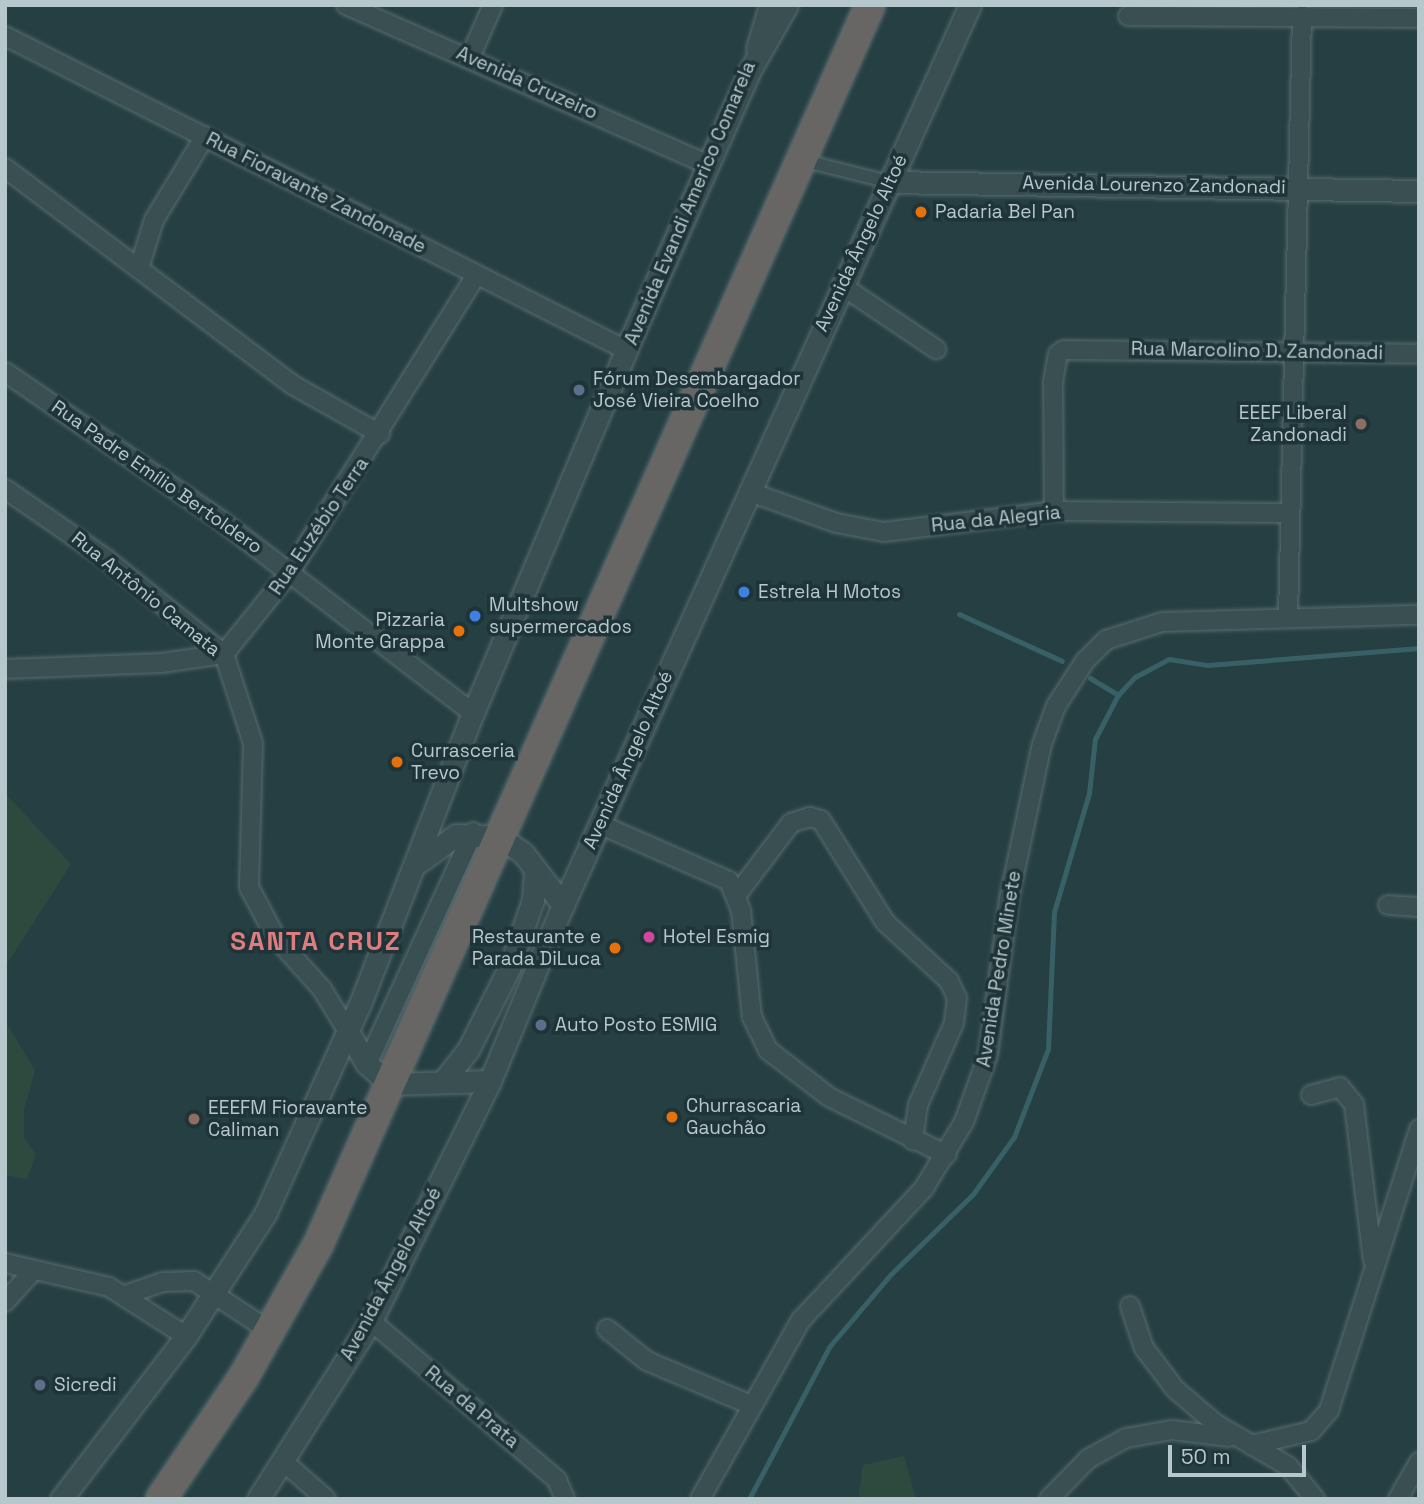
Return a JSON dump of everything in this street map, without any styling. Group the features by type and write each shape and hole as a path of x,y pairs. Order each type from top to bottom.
{"highway":[{"path":"161,1499 271,1332 318,1245 390,1084 486,835 801,160 870,5"}],"street":[{"name":"Avenida Cruzeiro","path":"345,5 470,57 707,164"},
{"path":"470,57 493,5"},
{"name":"Avenida Evandi Americo Comarela","path":"61,1499 186,1336 265,1214 347,1030 415,866 473,713 626,350 749,72 769,5"},
{"path":"749,72 787,5"},
{"name":"Avenida Ângelo Altoé","path":"258,1499 284,1462 371,1321 491,1081 599,824 970,5"},
{"path":"1128,16 1261,10 1302,15 1336,10 1419,18"},
{"path":"1288,617 1302,15"},
{"name":"Rua Fioravante Zandonade","path":"5,36 626,350"},
{"path":"139,268 143,243 205,136"},
{"path":"801,160 889,182"},
{"path":"5,168 293,385 380,434"},
{"name":"Avenida Lourenzo Zandonadi","path":"889,182 1300,186 1419,191"},
{"path":"118,252 143,243"},
{"name":"Rua Euzébio Terra","path":"223,654 290,572 380,434 476,276"},
{"path":"841,285 936,349"},
{"name":"Rua Marcolino D. Zandonadi","path":"1054,511 1055,363 1065,350 1095,348 1419,354"},
{"name":"Rua Padre Emílio Bertoldero","path":"5,372 290,572 473,713"},
{"name":"Rua Antônio Camata","path":"5,489 105,558 223,654 253,743 249,887 276,938 321,989 347,1030"},
{"name":"Rua da Alegria","path":"750,492 836,523 884,532 1054,511 1290,513"},
{"name":"Avenida Pedro Minete","path":"700,1499 749,1404 801,1320 894,1223 947,1155 988,1055 1026,813 1042,744 1070,682 1106,640 1134,627 1288,617 1419,615"},
{"path":"5,669 162,663 223,654"},
{"path":"738,893 791,823 810,817 821,820 884,922 956,990 954,1023 918,1105 913,1141"},
{"path":"599,824 713,870 738,893 751,1017 768,1050 829,1097 913,1141 947,1155"},
{"path":"367,1065 486,835"},
{"path":"415,866 442,842 486,835 535,869 563,905"},
{"path":"445,1079 468,1050 510,966 533,900 535,869"},
{"path":"1388,905 1419,907"},
{"path":"347,1030 367,1065 390,1084 445,1079 491,1081"},
{"path":"1311,1095 1340,1087 1354,1104 1375,1277"},
{"path":"1049,1499 1088,1459 1126,1437 1172,1430 1245,1442 1297,1436 1321,1423 1344,1378 1375,1277 1395,1191 1419,1129"},
{"path":"5,1263 31,1273 74,1278 125,1295 186,1336"},
{"path":"5,1302 31,1273"},
{"path":"125,1295 174,1280 194,1281 216,1293 271,1332"},
{"path":"1130,1306 1136,1331 1158,1370 1197,1410 1300,1476 1315,1499"},
{"name":"Rua da Prata","path":"371,1321 557,1480 565,1499"},
{"path":"607,1329 647,1361 749,1404"},
{"path":"284,1462 326,1499"},
{"path":"1398,1499 1419,1462"}],"green space":[{"path":"5,793 71,864 5,967"},
{"path":"5,1021 35,1070 24,1110 24,1138 36,1154 27,1179 5,1175"},
{"path":"904,1456 916,1499 858,1499 863,1465"}],"waterway":[{"path":"959,614 1062,661"},
{"path":"749,1499 829,1347 891,1274 973,1194 1014,1137 1048,1049 1054,912 1089,793 1095,739 1118,695 1135,677 1169,659 1208,665 1419,648"},
{"path":"1090,678 1118,695"}],"place":[{"name":"Padaria Bel Pan","path":"921,212"},
{"name":"Fórum Desembargador José Vieira Coelho","path":"579,390"},
{"name":"EEEF Liberal Zandonadi","path":"1361,424"},
{"name":"Estrela H Motos","path":"744,592"},
{"name":"Multshow supermercados","path":"475,616"},
{"name":"Pizzaria Monte Grappa","path":"459,631"},
{"name":"Currasceria Trevo","path":"397,762"},
{"name":"Hotel Esmig","path":"649,937"},
{"name":"Restaurante e Parada DiLuca","path":"615,948"},
{"name":"Auto Posto ESMIG","path":"541,1025"},
{"name":"Churrascaria Gauchão","path":"672,1117"},
{"name":"EEEFM Fioravante Caliman","path":"194,1119"},
{"name":"Sicredi","path":"40,1385"}],"district":[{"name":"SANTA CRUZ","path":"316,942"}]}
